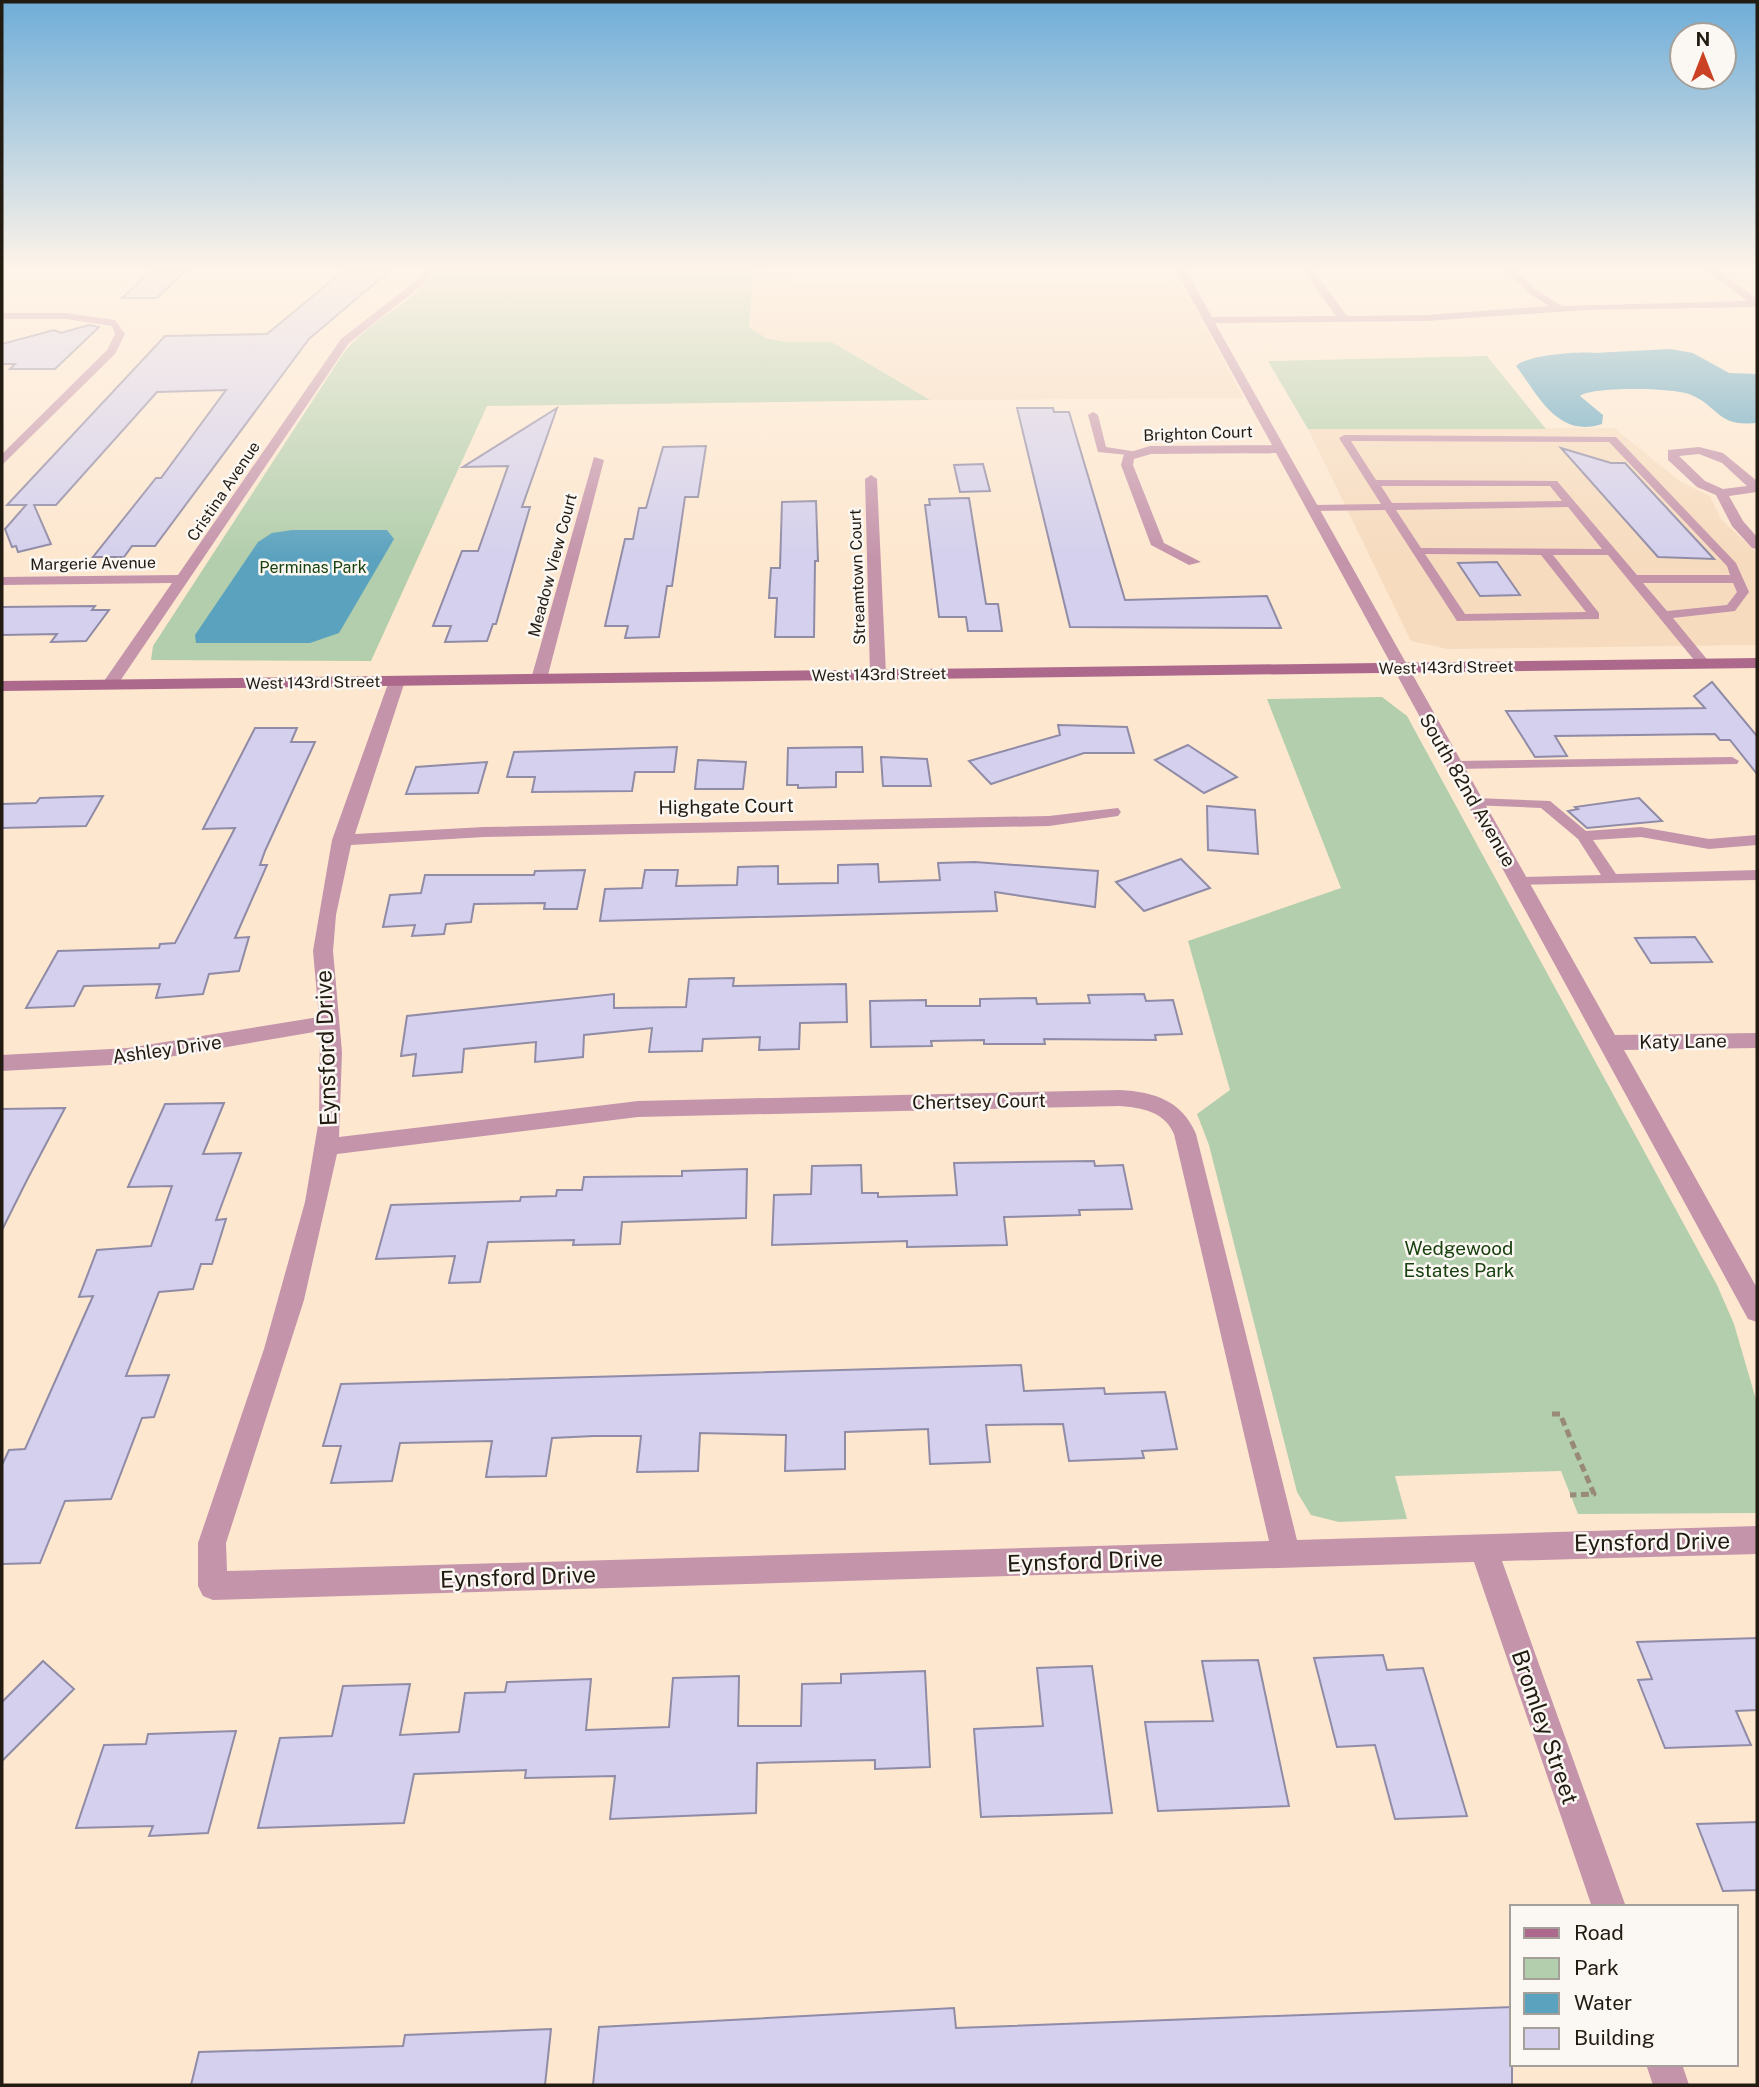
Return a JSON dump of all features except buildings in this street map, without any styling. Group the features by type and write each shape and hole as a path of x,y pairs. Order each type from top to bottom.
{"main road":[{"name":"West 143rd Street","path":"2,686 1757,663"}],"street":[{"path":"2,461 99,364"},
{"name":"Cristina Avenue","path":"110,684 329,364"},
{"name":"South 82nd Avenue","path":"1232,364 1757,1311"},
{"name":"Brighton Court","path":"1194,562 1158,545 1127,465 1128,457 1150,450 1279,449"},
{"path":"1721,492 1739,493 1752,489 1754,485 1716,452 1688,449 1672,453 1674,460 1701,484 1721,492 1737,523 1757,545"},
{"name":"Meadow View Court","path":"539,679 598,460"},
{"name":"Streamtown Court","path":"871,479 878,674"},
{"name":"Margerie Avenue","path":"2,581 184,579"},
{"name":"Eynsford Drive","path":"397,681 341,840 330,892 323,953 330,1022 332,1102 318,1203 298,1276 212,1543 213,1586 1757,1540"},
{"name":"Highgate Court","path":"341,840 484,832 1049,821 1112,812"},
{"name":"Ashley Drive","path":"2,1063 128,1056 330,1022"},
{"name":"Katy Lane","path":"1609,1043 1757,1040"},
{"name":"Chertsey Court","path":"327,1147 547,1118 638,1109 1120,1098 1160,1105 1177,1119 1185,1134 1287,1555"},
{"name":"Bromley Street","path":"1483,1547 1607,1905"},
{"path":"1665,2066 1671,2085"}],"lane":[{"path":"1093,415 1102,450 1134,454"},
{"path":"1545,552 1595,616 1461,618 1344,438 1612,439 1732,565 1743,592 1731,608 1664,615"},
{"path":"1375,483 1553,483 1704,663"},
{"path":"1311,508 1571,504"},
{"path":"1419,551 1611,552"},
{"path":"1634,579 1738,579"},
{"path":"1454,765 1732,761"},
{"path":"1475,802 1545,804 1583,836 1612,880"},
{"path":"1583,836 1641,832 1709,844 1757,840"},
{"path":"1520,882 1757,875"}],"path":[{"path":"1552,1414 1560,1414 1594,1494 1570,1495"}],"shaded area":[{"path":"870,364 1225,364 1244,398 930,400"},
{"path":"1614,428 1681,482 1710,496 1721,519 1757,553 1757,645 1448,649 1411,641 1308,429"}],"green space":[{"name":"Perminas Park","path":"336,364 870,364 930,400 487,406 371,661 151,660 153,646"},
{"path":"1270,364 1494,364 1546,429 1308,429"},
{"name":"Wedgewood Estates Park","path":"1382,697 1407,716 1717,1285 1734,1324 1757,1403 1757,1513 1578,1514 1561,1471 1395,1476 1407,1519 1339,1522 1311,1515 1297,1492 1209,1145 1197,1114 1230,1090 1188,941 1341,888 1267,699"}],"water":[{"path":"1714,364 1729,373 1757,374 1757,423 1725,419 1689,394 1633,389 1600,391 1580,396 1603,415 1602,424 1586,427 1573,425 1550,411 1516,366"},
{"path":"292,530 387,530 394,539 339,633 310,643 196,643 195,635 258,542 272,533"}]}
